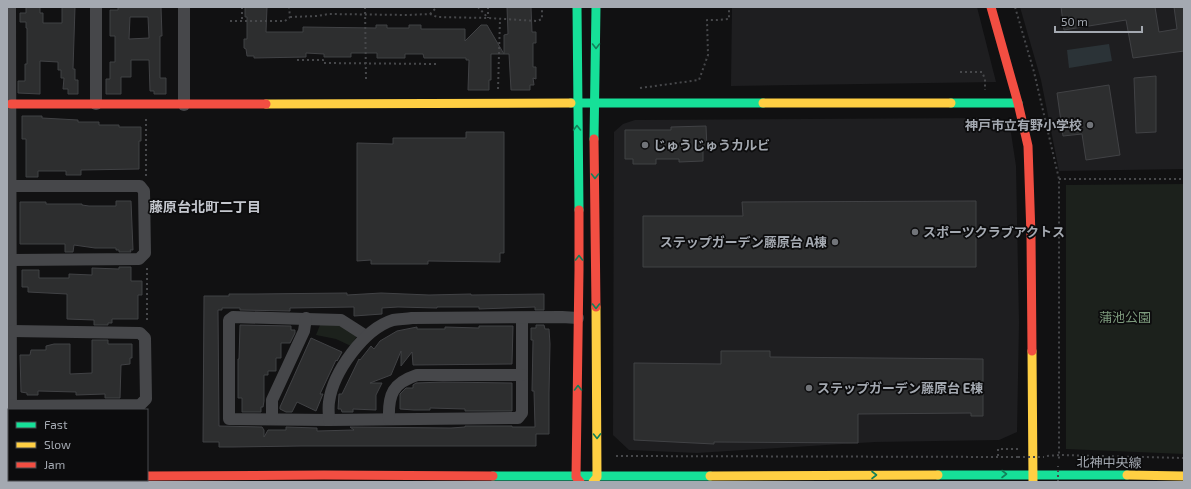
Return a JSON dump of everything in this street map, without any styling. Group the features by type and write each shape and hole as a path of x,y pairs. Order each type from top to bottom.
{"street":[{"path":"10,7 11,104 9,186 12,260 10,407 140,405 146,399 145,338 140,333 12,331"},
{"path":"96,7 96,104"},
{"path":"184,7 184,105"},
{"path":"577,7 578,479"},
{"path":"595,480 594,105 596,7"},
{"path":"991,7 1018,103 1028,146 1031,236 1033,478"},
{"path":"11,104 594,105 1018,103"},
{"path":"9,186 140,186 144,191 145,254 139,260 12,260"},
{"path":"366,336 341,320 233,317 230,320 229,419 329,420 518,418 522,413 522,318"},
{"path":"272,420 272,400 304,331 306,318"},
{"path":"329,420 328,402 332,388 348,357 366,336 380,326 393,320 412,318 578,318"},
{"path":"389,419 388,406 391,394 397,386 406,379 417,375 522,375"},
{"name":"北神中央線","path":"148,476 332,475 595,480 1184,476"}],"path":[{"path":"242,7 242,22"},
{"path":"289,7 290,16"},
{"path":"365,7 366,79"},
{"path":"430,14 437,7"},
{"path":"478,7 488,18"},
{"path":"488,7 488,18"},
{"path":"230,22 285,21 290,16 316,16 329,14 430,14 437,17 537,21 542,19 542,7"},
{"path":"638,94 639,88 698,80 708,55 707,20 729,19 729,7"},
{"path":"1015,7 1034,72 1059,179 1058,482"},
{"path":"498,105 500,19"},
{"path":"297,60 322,60 323,62 437,64"},
{"path":"960,72 982,72 985,79 986,93"},
{"path":"142,188 146,180 147,104"},
{"path":"1059,179 1184,179"},
{"path":"142,256 147,264 147,327 142,335"},
{"path":"998,456 998,449 1020,449"},
{"path":"616,456 1044,457 1059,455 1184,458"}],"shaded area":[{"path":"732,7 977,7 996,82 731,86"},
{"name":"神戸市立有野小学校","path":"1020,7 1184,7 1184,169 1059,171 1041,80"},
{"path":"1109,44 1112,61 1069,68 1067,50"},
{"path":"991,118 1002,120 1008,124 1011,133 1016,166 1019,322 1017,432 999,440 875,442 697,453 629,450 613,435 614,132 623,124 635,120"}],"green space":[{"name":"蒲池公園","path":"1184,184 1184,454 1066,449 1066,185"},
{"path":"337,322 359,332 351,346 336,339 316,335 320,325"}],"building":[{"path":"26,7 40,7 40,13 43,13 43,23 62,23 62,7 75,7 73,69 75,69 75,80 78,80 78,94 68,94 68,89 63,89 64,78 61,78 61,70 58,70 58,62 40,61 40,94 18,93 18,81 25,81 25,64 27,64 26,22 20,22 20,13 26,13"},
{"path":"118,7 161,7 162,36 160,36 160,78 166,78 166,94 154,94 154,91 150,91 149,60 131,60 131,77 121,77 121,94 106,94 106,79 110,79 110,62 115,62 115,36 110,36 110,10 118,10","holes":["130,17 148,17 149,38 129,39"]},
{"path":"245,7 267,7 266,32 303,32 303,27 376,28 376,25 387,25 387,28 409,28 409,25 421,25 421,29 465,29 465,41 481,25 487,25 504,54 491,54 491,80 489,80 489,90 468,90 469,60 466,60 466,58 424,58 423,54 405,54 405,58 377,58 377,53 351,53 351,57 324,57 324,54 306,53 306,57 254,58 254,56 247,56 246,49 244,48 244,39 247,39 247,17 245,17"},
{"path":"507,7 531,7 532,32 536,32 536,43 533,43 533,67 536,67 536,79 533,78 534,85 530,85 530,90 511,90 509,54 504,54 504,35 508,34"},
{"path":"1061,7 1155,7 1159,32 1177,29 1174,7 1184,7 1184,51 1133,58 1126,20 1064,30"},
{"path":"1156,76 1156,132 1136,133 1134,78"},
{"path":"1109,85 1120,155 1086,160 1082,134 1063,136 1057,93"},
{"path":"22,116 42,116 42,118 78,120 78,122 99,122 99,125 119,125 119,127 141,127 141,141 139,141 139,169 81,170 81,175 66,175 66,171 38,171 38,177 26,177 26,139 22,139"},
{"path":"706,126 707,149 703,149 703,161 679,162 679,159 656,159 656,164 633,164 633,159 625,159 625,130 671,130 671,127"},
{"path":"466,132 504,132 504,253 500,253 500,262 428,261 428,264 371,264 371,260 357,261 357,143 393,144 393,138 466,138"},
{"path":"116,201 131,201 133,250 130,250 131,252 119,252 116,248 95,248 74,245 73,252 65,252 65,244 20,244 20,202 116,206"},
{"name":"ステップガーデン藤原台 A棟","path":"976,201 976,267 643,267 643,216 743,216 742,202"},
{"path":"119,267 131,267 131,281 142,281 142,295 138,295 138,319 112,319 112,323 108,323 108,325 94,325 94,320 67,319 67,294 28,292 28,287 22,287 22,270 39,270 39,278 69,278 69,274 92,275 92,268 119,269"},
{"path":"347,293 347,295 381,293 429,295 544,294 544,310 535,310 535,307 479,309 479,307 398,307 382,308 382,314 354,316 354,307 290,308 290,311 240,310 240,308 222,308 222,310 218,310 219,426 262,427 264,430 264,437 268,430 286,430 286,427 317,428 317,431 354,430 350,427 535,427 534,391 532,391 533,340 531,340 531,328 536,328 536,325 544,325 545,329 549,329 550,344 549,434 536,434 536,446 219,447 219,442 203,442 204,296 229,296 229,294"},
{"path":"240,325 291,326 291,330 295,330 290,343 281,343 281,358 276,358 276,371 268,371 268,375 264,375 264,401 263,407 261,407 261,412 242,412 242,398 238,398"},
{"path":"479,326 513,326 512,364 413,365 412,352 401,366 401,351 391,375 370,383 382,383 376,395 376,410 353,409 353,412 342,412 341,409 338,409 339,394 342,394 359,359 360,360 371,346 374,349 380,341 397,331 417,327 417,329 445,329 445,327 479,328"},
{"path":"311,338 342,352 337,361 336,360 320,394 323,394 316,411 297,402 292,412 286,412 280,409 280,407"},
{"path":"92,340 108,340 108,344 132,344 132,358 130,358 130,364 121,365 120,398 105,398 105,394 76,395 76,392 38,391 38,395 27,395 27,393 21,392 20,355 30,355 31,350 46,350 46,346 54,344 70,344 70,374 92,373"},
{"name":"ステップガーデン藤原台 E棟","path":"721,351 770,351 770,357 983,359 983,416 971,416 971,413 858,414 858,443 714,442 714,444 634,440 634,363 721,364"},
{"path":"416,383 512,383 512,411 465,411 465,409 430,408 430,410 400,409 400,394 406,388 413,388 413,385"}],"traffic: fast":[{"path":"577,7 579,210"},
{"path":"594,139 596,7"},
{"path":"571,103 763,103"},
{"path":"951,103 1018,103"},
{"path":"938,475 1127,475"},
{"path":"493,476 710,476"}],"traffic: slow":[{"path":"266,104 571,103"},
{"path":"763,103 951,103"},
{"path":"593,482 597,477 596,307"},
{"path":"1032,351 1033,482"},
{"path":"710,476 938,475"},
{"path":"1127,475 1184,476"}],"traffic: jam":[{"path":"991,7 1018,103 1028,146 1031,236 1032,351"},
{"path":"11,104 266,104"},
{"path":"594,139 596,307"},
{"path":"579,210 576,477 580,482"},
{"path":"148,476 493,476"}],"place":[{"name":"神戸市立有野小学校","path":"1090,125"},
{"name":"じゅうじゅうカルビ","path":"645,145"},
{"name":"スポーツクラブアクトス","path":"915,232"},
{"name":"ステップガーデン藤原台 A棟","path":"835,242"},
{"name":"ステップガーデン藤原台 E棟","path":"809,388"}],"district":[{"name":"藤原台北町二丁目","path":"205,206"}]}
